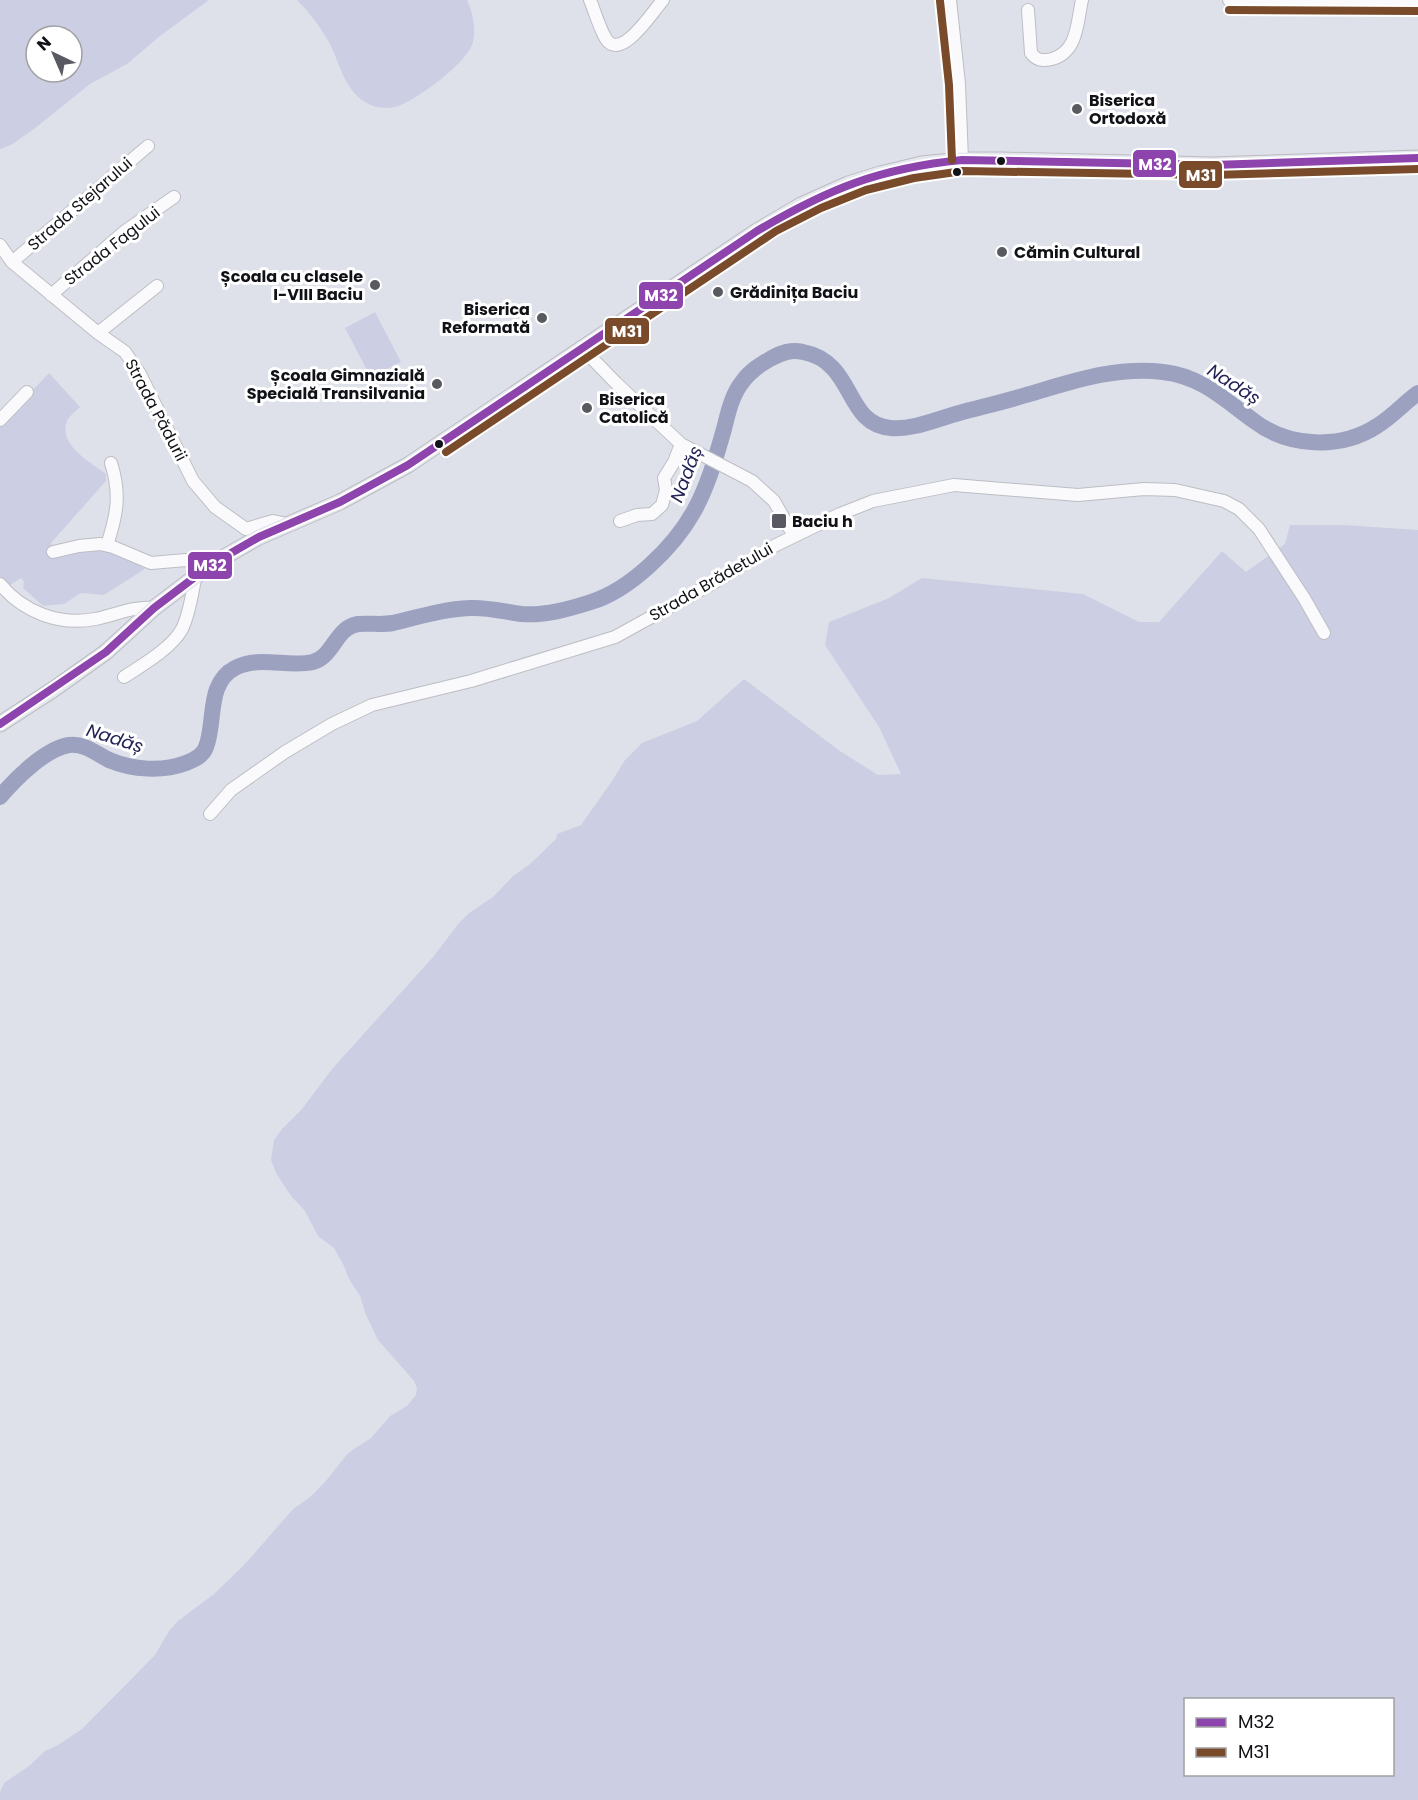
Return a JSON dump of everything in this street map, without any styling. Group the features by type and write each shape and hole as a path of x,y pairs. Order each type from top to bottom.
{"main road":[{"path":"0,724 106,652 154,608 212,564 287,524 340,502 408,465 757,231 816,198 880,174 922,164 962,160 1213,165 1418,158"}],"street":[{"path":"590,0 607,39 611,44 618,46 629,40 663,0"},
{"path":"950,0 959,84 962,160"},
{"path":"1028,10 1031,53 1039,60 1046,60 1060,57 1071,45 1082,0"},
{"path":"1229,0 1418,1"},
{"name":"Strada Stejarului","path":"12,262 148,146"},
{"name":"Strada Fagului","path":"51,295 124,232 174,197"},
{"name":"Strada Pădurii","path":"0,245 12,262 98,333 125,352 135,367 193,481 215,507 246,529 273,520 287,524"},
{"path":"98,333 157,286"},
{"path":"581,347 615,383 681,444 752,481 774,501 794,536"},
{"path":"0,420 27,392"},
{"path":"620,521 637,515 652,514 662,505 666,490 664,478 681,444"},
{"path":"107,545 118,503 111,463"},
{"name":"Strada Brădetului","path":"210,813 231,790 332,724 372,705 471,681 615,637 794,536 873,501 954,485 1078,495 1144,489 1175,490 1224,501 1239,509 1259,529 1299,589 1324,633"},
{"path":"53,552 86,544 107,545 151,563 186,560 212,564"},
{"path":"124,677 150,660 178,635 186,620 196,575"},
{"path":"0,584 19,603 30,610 57,619 83,621 137,608 154,608"}],"shaded area":[{"path":"0,0 209,0 127,64 90,84 11,145 0,149"},
{"path":"297,0 467,0 474,22 472,45 468,53 450,72 414,98 395,107 376,107 365,102 352,90 343,76 327,38"},
{"path":"375,312 401,362 371,378 345,328"},
{"path":"49,373 80,407 67,421 65,430 67,438 77,452 106,474 106,481 51,543 54,556 90,545 112,548 145,569 104,595 81,593 64,604 43,606 23,588 24,582 21,578 7,587 0,579 0,425"},
{"path":"1290,525 1345,525 1418,530 1418,1800 0,1800 0,1792 4,1783 29,1766 45,1751 82,1729 155,1655 169,1631 178,1621 214,1594 245,1564 293,1509 325,1482 348,1453 371,1438 390,1416 407,1406 416,1395 417,1388 414,1381 378,1340 360,1296 334,1248 318,1236 305,1211 291,1196 276,1173 271,1160 274,1140 282,1129 302,1109 332,1069 433,957 469,913 493,897 513,876 530,864 556,839 557,834 581,825 625,760 642,743 697,721 744,679 840,751 878,775 901,774 879,727 825,645 829,622 889,598 922,578 1083,594 1139,622 1159,622 1222,551 1246,572 1285,544"}],"waterway":[{"name":"Nadăș","path":"0,797 41,758 69,745 85,747 109,760 138,768 167,768 192,760 205,750 216,693 226,675 235,668 254,662 294,664 313,662 326,654 344,631 358,624 393,623 470,608 522,614 548,613 591,602 621,588 663,552 694,511 708,481 731,404 739,386 755,368 786,352 799,351 820,358 842,380 865,416 876,424 891,428 916,426 1093,376 1145,371 1177,374 1189,378 1222,397 1268,430 1282,436 1314,442 1331,442 1362,434 1377,426 1418,393"}],"transit line":[{"name":"M31","path":"940,1 949,85 952,160"},
{"name":"M31","path":"1229,10 1418,11"},
{"name":"M32","path":"0,724 106,652 154,608 212,564 259,537 340,502 408,465 757,231 831,192 880,175 962,160 1213,165 1418,158"},
{"name":"M31","path":"446,452 776,231 821,208 866,190 914,178 963,171 1213,175 1418,169"}],"place":[{"name":"Biserica Ortodoxă","path":"1077,109"},
{"name":"Cămin Cultural","path":"1002,252"},
{"name":"Școala cu clasele I-VIII Baciu","path":"375,285"},
{"name":"Grădinița Baciu","path":"718,292"},
{"name":"Biserica Reformată","path":"542,318"},
{"name":"Școala Gimnazială Specială Transilvania","path":"437,384"},
{"name":"Biserica Catolică","path":"587,408"},
{"name":"Baciu h","path":"779,521"}]}
